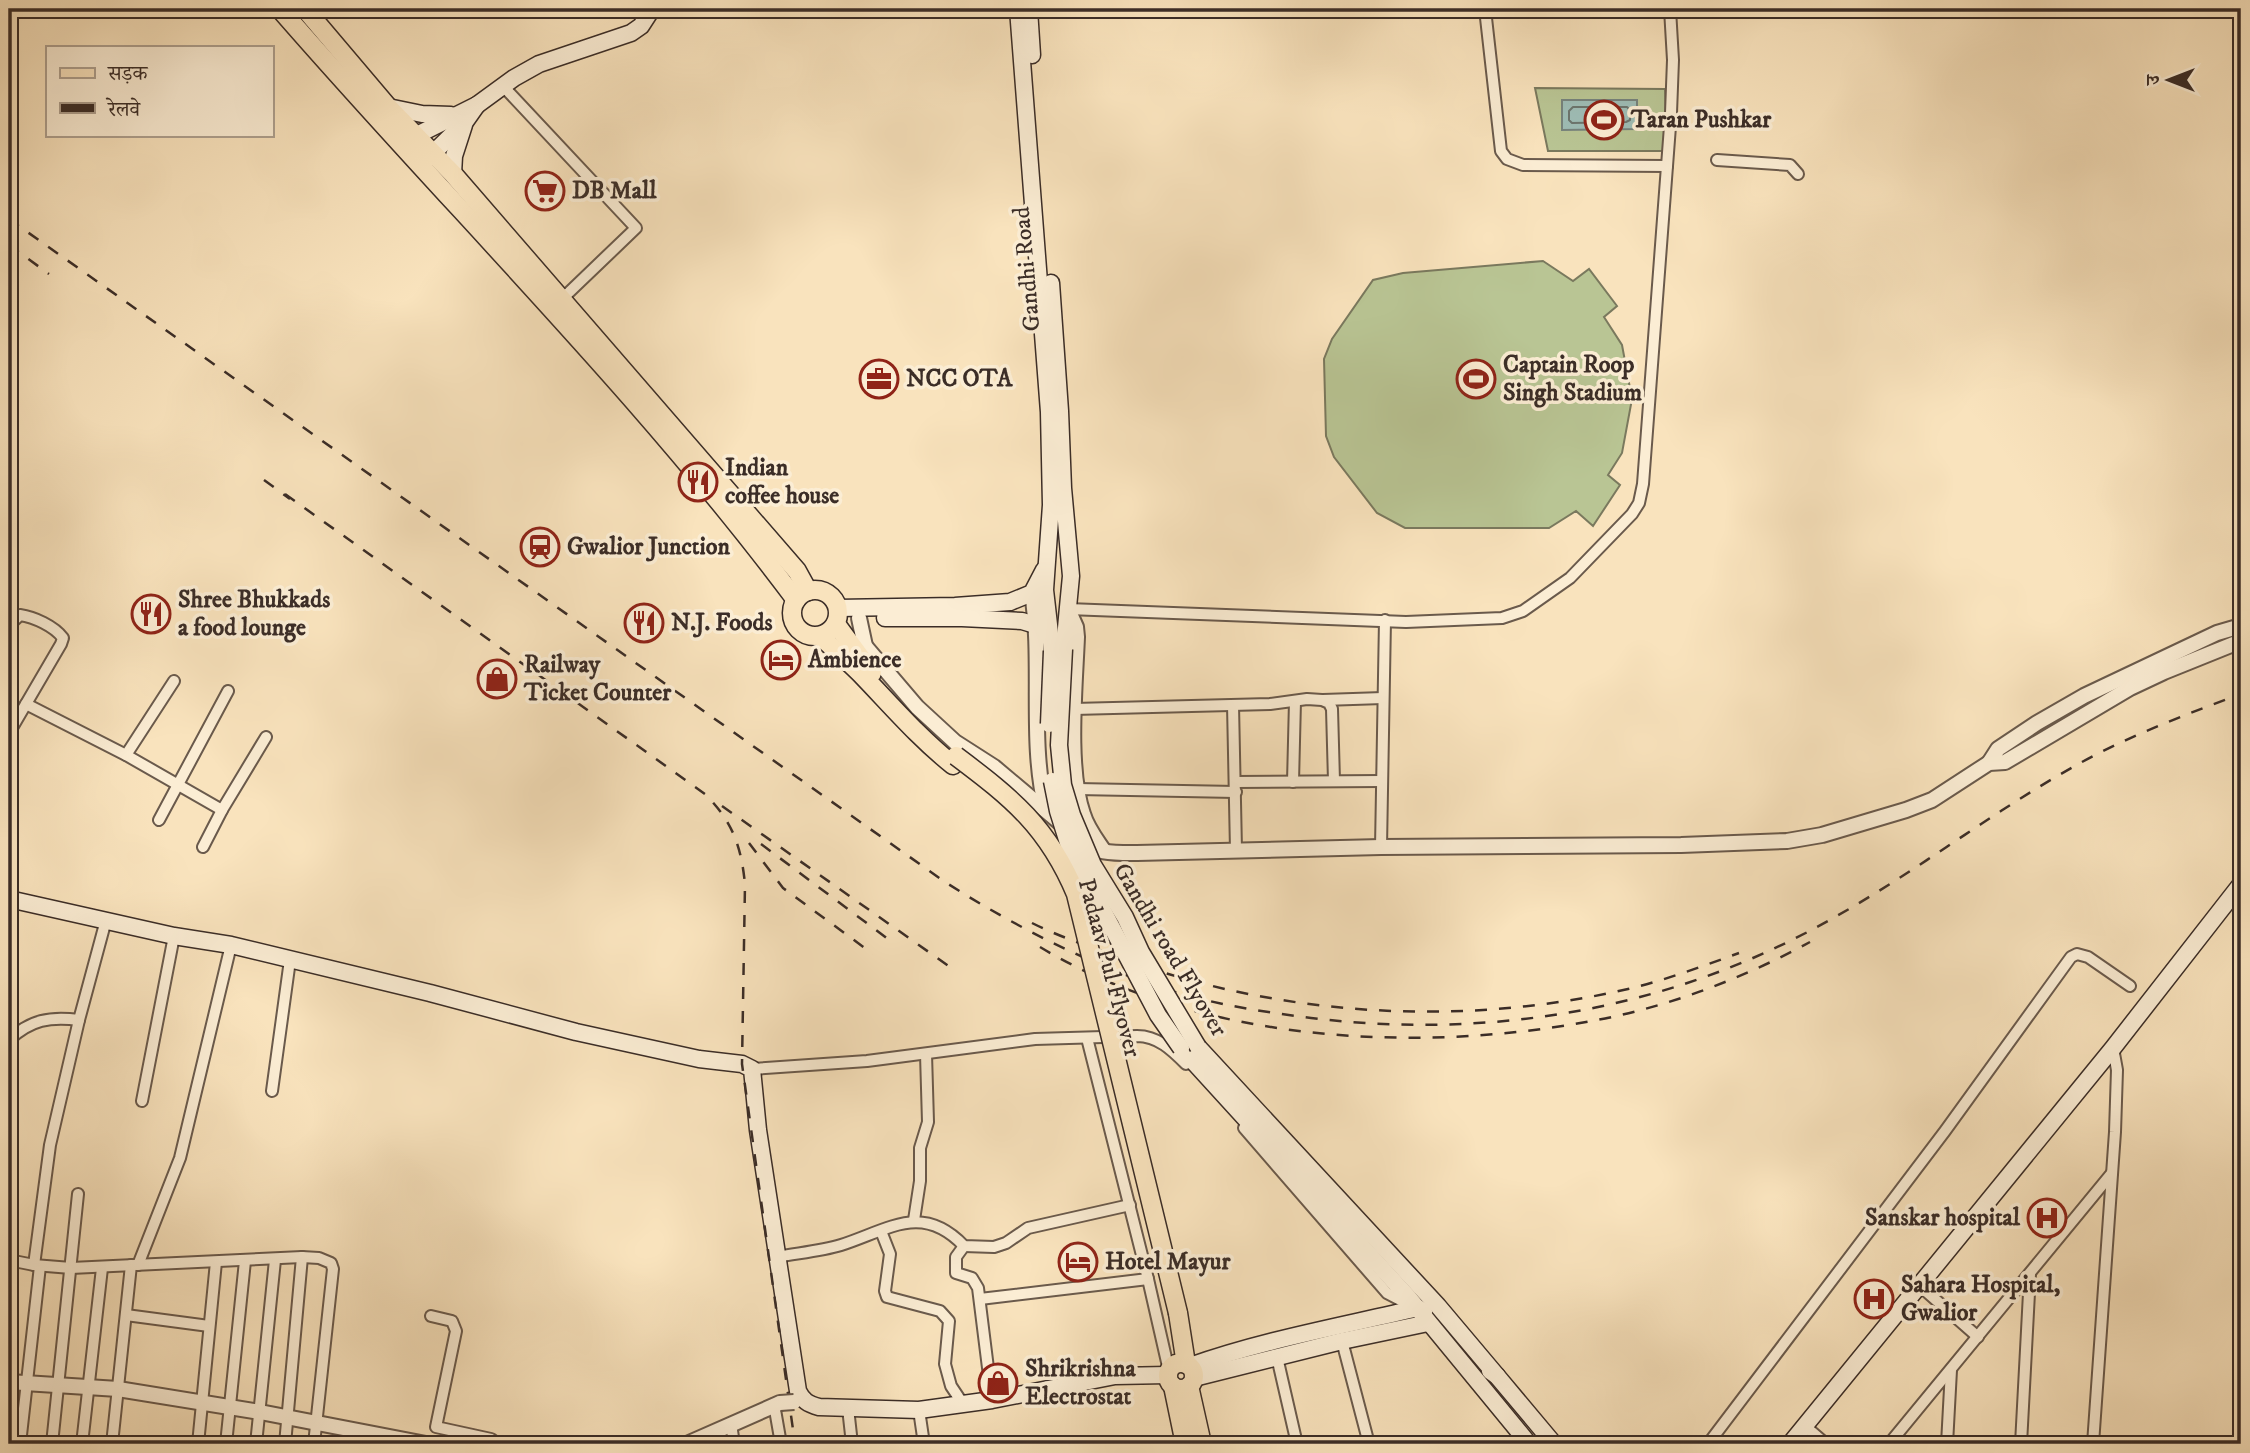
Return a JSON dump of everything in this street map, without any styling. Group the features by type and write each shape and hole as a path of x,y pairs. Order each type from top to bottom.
{"main road":[{"path":"279,9 410,141 802,596"},
{"path":"305,9 388,107 410,141"},
{"path":"426,159 460,119 503,86 539,64 631,33 641,26 652,9"},
{"path":"1018,9 1049,412 1051,505 1045,590 1056,646"},
{"name":"Gandhi Road","path":"1029,9 1056,344 1071,576 1068,609"},
{"path":"388,107 460,119"},
{"path":"410,141 460,119"},
{"path":"453,174 460,119"},
{"path":"426,159 453,174 797,571 802,596 792,615 804,634 820,636 829,631 837,617 835,601 823,591 802,596"},
{"path":"837,617 991,604 1022,598 1032,593 1045,567"},
{"name":"Gandhi road Flyover","path":"1068,609 1056,646 1049,737 1051,774 1058,811 1069,846 1158,1015 1181,1048 1418,1308"},
{"path":"837,617 962,618 1035,624 1047,631 1056,646"},
{"name":"Padaav Pul Flyover","path":"837,617 857,644 877,680 955,760"},
{"name":"Padaav Pul Flyover","path":"820,636 859,672 932,748 1010,797 1037,826 1059,858 1076,894 1174,1315 1180,1374"},
{"name":"Gandhi road Flyover","path":"1056,646 1063,786 1093,865 1125,916 1140,952 1198,1046 1450,1318 1497,1376"},
{"path":"1790,1444 2113,1048 2241,884"},
{"path":"9,899 174,936 231,945 430,993 576,1032 699,1059 742,1064 752,1069 758,1130 798,1391 788,1402"},
{"path":"1418,1308 1529,1444"},
{"path":"1180,1374 1217,1357 1418,1308 1437,1321 1484,1367 1497,1376 1554,1444"},
{"path":"788,1402 819,1407 919,1410 992,1401 1115,1376 1180,1374 1277,1357 1428,1323"},
{"path":"1180,1374 1185,1444"},
{"path":"1180,1374 1202,1444"}],"street":[{"path":"1485,9 1501,151 1507,159 1523,164 1667,166"},
{"path":"1106,853 1091,833 1082,813 1077,789 1074,709 1077,636 1068,609 1406,622 1502,618 1524,611 1570,578 1615,534 1639,503 1643,484 1667,166 1673,60 1670,9"},
{"path":"503,86 636,228 562,299"},
{"path":"1717,160 1790,164 1798,174"},
{"path":"1032,593 1039,760 1046,808"},
{"path":"9,625 20,615 29,616 58,632 63,638 9,733"},
{"path":"859,618 857,644 917,706 955,742 994,767 1032,800 1046,808 1082,844 1106,853 1381,847 1681,845 1787,841 1822,835 1932,800 1989,764 2005,762 2141,682 2241,641"},
{"path":"1381,847 1385,620"},
{"path":"1989,764 1998,749 2084,696 2217,633 2241,626"},
{"path":"126,755 174,681"},
{"path":"159,820 228,691"},
{"path":"1074,709 1383,698"},
{"path":"1322,700 1329,703 1332,709 1334,781"},
{"path":"1293,782 1295,701"},
{"path":"26,704 126,755 222,810"},
{"path":"1233,705 1236,850"},
{"path":"203,847 266,737"},
{"path":"1077,789 1236,787 1293,782 1381,780"},
{"path":"20,1444 50,1145 106,920"},
{"path":"142,1101 174,936"},
{"path":"112,1444 134,1265 180,1158 231,945"},
{"path":"1708,1444 1945,1131 2071,957 2077,954 2088,957 2130,986"},
{"path":"272,1091 290,960"},
{"path":"9,1040 36,1021 60,1017 79,1020"},
{"path":"752,1069 867,1061 1035,1040 1147,1036 1165,1045 1226,1108 1387,1293 1418,1308"},
{"path":"1087,1038 1148,1279 1180,1374"},
{"path":"2093,1444 2113,1172 2117,1070 2113,1048"},
{"path":"914,1220 920,1181 920,1147 928,1122 926,1054"},
{"path":"1889,1444 2113,1172"},
{"path":"52,1444 78,1194"},
{"path":"778,1257 838,1246 914,1220 950,1232 964,1246 984,1249 1006,1243 1028,1228 1129,1205"},
{"path":"881,1231 890,1254 885,1291 887,1297 940,1311 950,1321 945,1364 951,1386 963,1404"},
{"path":"964,1246 956,1257 957,1273 971,1278 976,1284 992,1401"},
{"path":"285,1444 302,1257"},
{"path":"9,1281 10,1261 37,1266 102,1268 302,1257 327,1260 333,1269 314,1444"},
{"path":"256,1444 275,1260"},
{"path":"226,1444 244,1261"},
{"path":"198,1444 216,1262"},
{"path":"82,1444 102,1268"},
{"path":"2021,1444 2030,1274"},
{"path":"980,1299 1148,1279"},
{"path":"1920,1286 1978,1337"},
{"path":"126,1315 209,1326"},
{"path":"431,1316 452,1321 456,1331 436,1426 498,1444"},
{"path":"1342,1341 1368,1444"},
{"path":"1277,1357 1297,1444"},
{"path":"1947,1444 1951,1370"},
{"path":"9,1382 118,1390 260,1412 426,1444"},
{"path":"697,1442 731,1424 788,1402"},
{"path":"781,1444 788,1402"},
{"path":"848,1408 852,1444"},
{"path":"919,1410 924,1444"},
{"path":"731,1424 734,1444"},
{"path":"1805,1426 1826,1444"}],"green space":[{"name":"Taran Pushkar","path":"1535,88 1665,89 1667,151 1548,151"},
{"name":"Captain Roop Singh Stadium","path":"1543,261 1573,281 1589,269 1617,306 1604,317 1622,345 1632,399 1622,453 1608,475 1620,485 1593,526 1576,511 1549,528 1405,528 1377,513 1334,457 1326,436 1324,359 1332,339 1373,280 1403,273"}],"water":[{"path":"1562,100 1637,100 1637,129 1562,130"}],"railway":[{"path":"9,219 945,882 1020,926 1072,952 1153,985 1212,1002 1311,1018 1380,1024 1448,1024 1515,1020 1582,1010 1647,995 1711,975 1774,949 1895,881 2013,803 2093,756 2134,736 2241,694"},
{"path":"9,245 49,274"},
{"path":"264,480 290,499"},
{"path":"285,494 705,794 729,825 738,846 745,884 742,1064 795,1444"},
{"path":"722,806 950,967"},
{"path":"749,843 783,888 873,954"},
{"path":"761,844 888,939"},
{"path":"1032,923 1090,947 1186,979 1248,994 1375,1010 1439,1012 1503,1009 1566,1001 1628,989 1739,953"},
{"path":"1040,947 1101,979 1166,1003 1235,1020 1306,1032 1377,1037 1448,1037 1518,1032 1586,1022 1644,1009 1730,980 1810,942"}],"place":[{"name":"Taran Pushkar","path":"1604,120"},
{"name":"DB Mall","path":"545,191"},
{"name":"NCC OTA","path":"879,379"},
{"name":"Captain Roop Singh Stadium","path":"1476,379"},
{"name":"Indian coffee house","path":"698,482"},
{"name":"Gwalior Junction","path":"540,547"},
{"name":"Shree Bhukkads a food lounge","path":"151,614"},
{"name":"N.J. Foods","path":"644,623"},
{"name":"Ambience","path":"781,660"},
{"name":"Railway Ticket Counter","path":"497,679"},
{"name":"Sanskar hospital","path":"2047,1218"},
{"name":"Hotel Mayur","path":"1078,1262"},
{"name":"Sahara Hospital, Gwalior","path":"1874,1299"},
{"name":"Shrikrishna Electrostat","path":"998,1383"}]}
